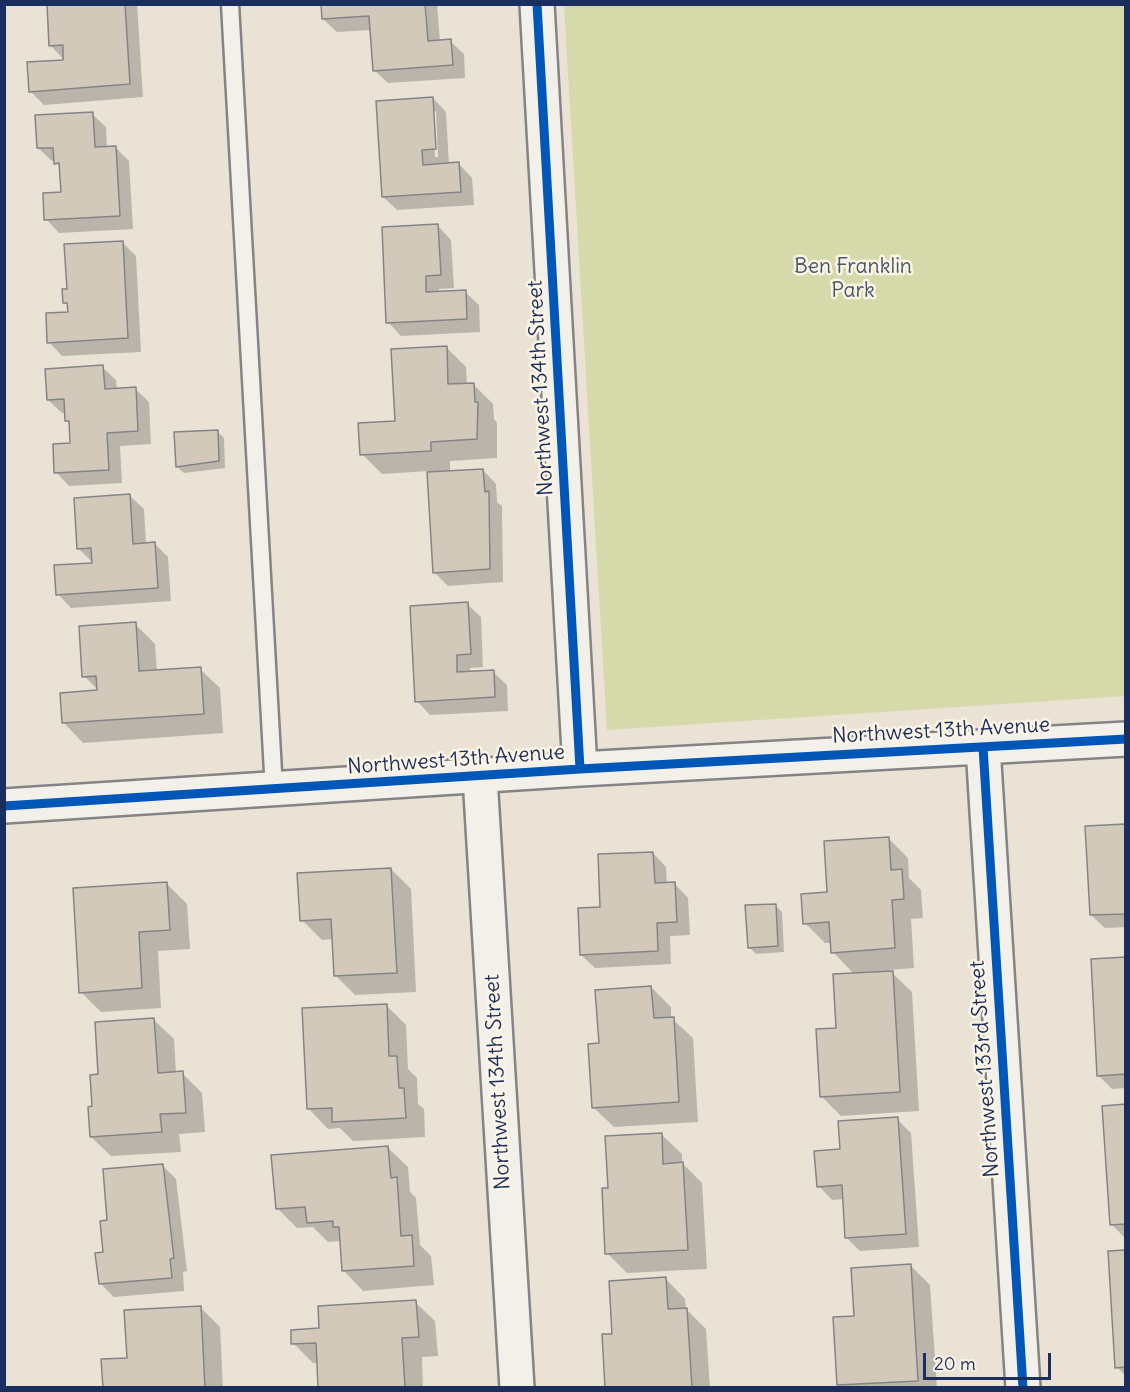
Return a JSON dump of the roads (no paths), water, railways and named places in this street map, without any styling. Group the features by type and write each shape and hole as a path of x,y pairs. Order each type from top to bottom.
{"street":[{"name":"Northwest 134th Street","path":"537,4 580,769"},
{"name":"Northwest 13th Avenue","path":"4,806 580,769 1125,739"},
{"name":"Northwest 133rd Street","path":"983,747 1023,1388"},
{"name":"Northwest 134th Street","path":"480,777 517,1388"}],"lane":[{"path":"230,4 274,790"}],"park label":[{"name":"Ben Franklin Park","path":"853,279"}]}
